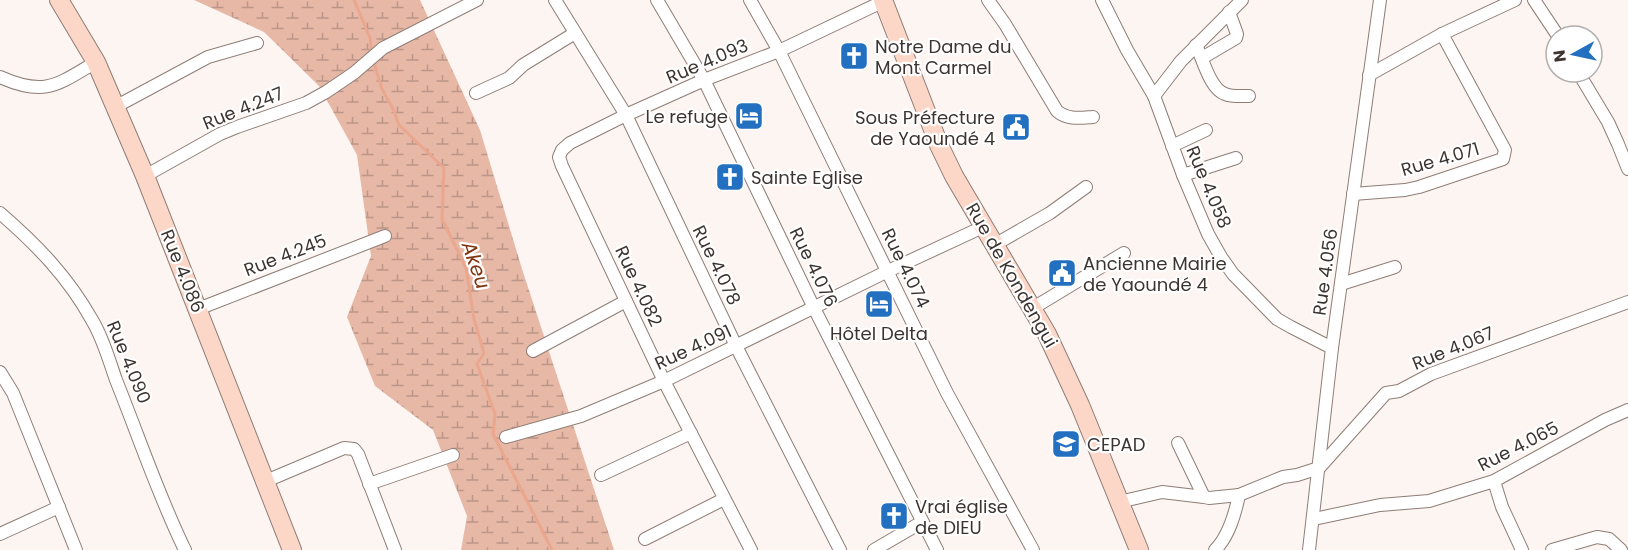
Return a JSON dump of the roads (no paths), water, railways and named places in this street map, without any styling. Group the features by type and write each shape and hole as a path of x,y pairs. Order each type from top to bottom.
{"main road":[{"name":"Rue 4.086","path":"59,0 96,62 145,176 292,550"},
{"name":"Rue de Kondengui","path":"884,0 939,145 954,176 1047,334 1080,405 1139,550"}],"street":[{"name":"Rue 4.247","path":"145,176 220,134 306,103 354,73 383,48 477,0"},
{"name":"Rue 4.078","path":"555,0 626,115 736,346 840,550"},
{"name":"Rue 4.076","path":"657,0 704,80 814,308 937,550"},
{"name":"Rue 4.074","path":"750,0 779,51 947,393 1033,550"},
{"name":"Rue 4.093","path":"562,166 559,157 562,150 570,143 704,80 779,51 884,0"},
{"path":"988,0 1057,111 1071,118 1093,117"},
{"name":"Rue 4.058","path":"1102,0 1127,50 1154,96 1183,175 1208,234 1221,257 1233,274 1277,319 1332,348"},
{"path":"1154,96 1181,61 1242,0"},
{"name":"Rue 4.056","path":"1309,550 1332,348 1380,0"},
{"path":"1369,75 1442,34 1515,0"},
{"path":"1534,0 1550,24"},
{"path":"1202,58 1236,38 1237,34 1228,12"},
{"path":"476,93 509,78 523,65 575,33"},
{"name":"Rue 4.071","path":"1353,194 1419,187 1503,159 1505,150 1442,34"},
{"path":"115,107 208,57 257,44"},
{"path":"1196,45 1216,88 1224,94 1249,96"},
{"path":"0,77 17,85 36,88 52,86 96,62"},
{"path":"1585,84 1608,122 1628,169"},
{"path":"1172,146 1206,130"},
{"path":"1183,175 1236,158"},
{"name":"Rue 4.082","path":"562,166 664,381 751,550"},
{"path":"996,244 1050,213 1086,187"},
{"name":"Rue 4.090","path":"0,213 49,259 65,278 93,322 168,516 185,550"},
{"name":"Rue 4.091","path":"506,436 581,416 664,381 985,226"},
{"name":"Rue 4.245","path":"198,309 385,236"},
{"path":"1033,308 1124,253"},
{"path":"1341,284 1395,267"},
{"path":"533,351 626,301"},
{"name":"Rue 4.067","path":"1318,468 1386,393 1399,391 1431,374 1628,302"},
{"path":"0,372 13,393 76,550"},
{"name":"Rue 4.065","path":"1314,519 1380,505 1429,501 1494,482 1605,420 1628,410"},
{"path":"601,475 691,433"},
{"path":"1178,443 1204,497"},
{"path":"266,481 349,448 354,449 358,454 395,550"},
{"path":"369,484 453,455"},
{"path":"1119,502 1162,492 1209,498 1239,495 1283,477 1318,468"},
{"path":"1494,482 1502,507 1522,550"},
{"path":"1215,550 1224,541 1239,495"},
{"path":"645,539 724,499"},
{"path":"0,534 59,507"},
{"path":"874,550 922,522"},
{"path":"1552,550 1597,537 1609,539 1620,550"}],"waterway":[{"name":"Akeu","path":"354,0 370,38 372,54"},
{"name":"Akeu","path":"373,60 382,89 399,125 444,168 442,219 466,268 474,319 484,353 477,364 495,414 493,434 552,550"}],"place":[{"name":"Notre Dame du Mont Carmel","path":"854,56"},
{"name":"Le refuge","path":"749,116"},
{"name":"Sous Préfecture de Yaoundé 4","path":"1016,127"},
{"name":"Sainte Eglise","path":"730,177"},
{"name":"Ancienne Mairie de Yaoundé 4","path":"1062,273"},
{"name":"Hôtel Delta","path":"879,304"},
{"name":"CEPAD","path":"1066,444"},
{"name":"Vrai église de DIEU","path":"894,516"}]}
